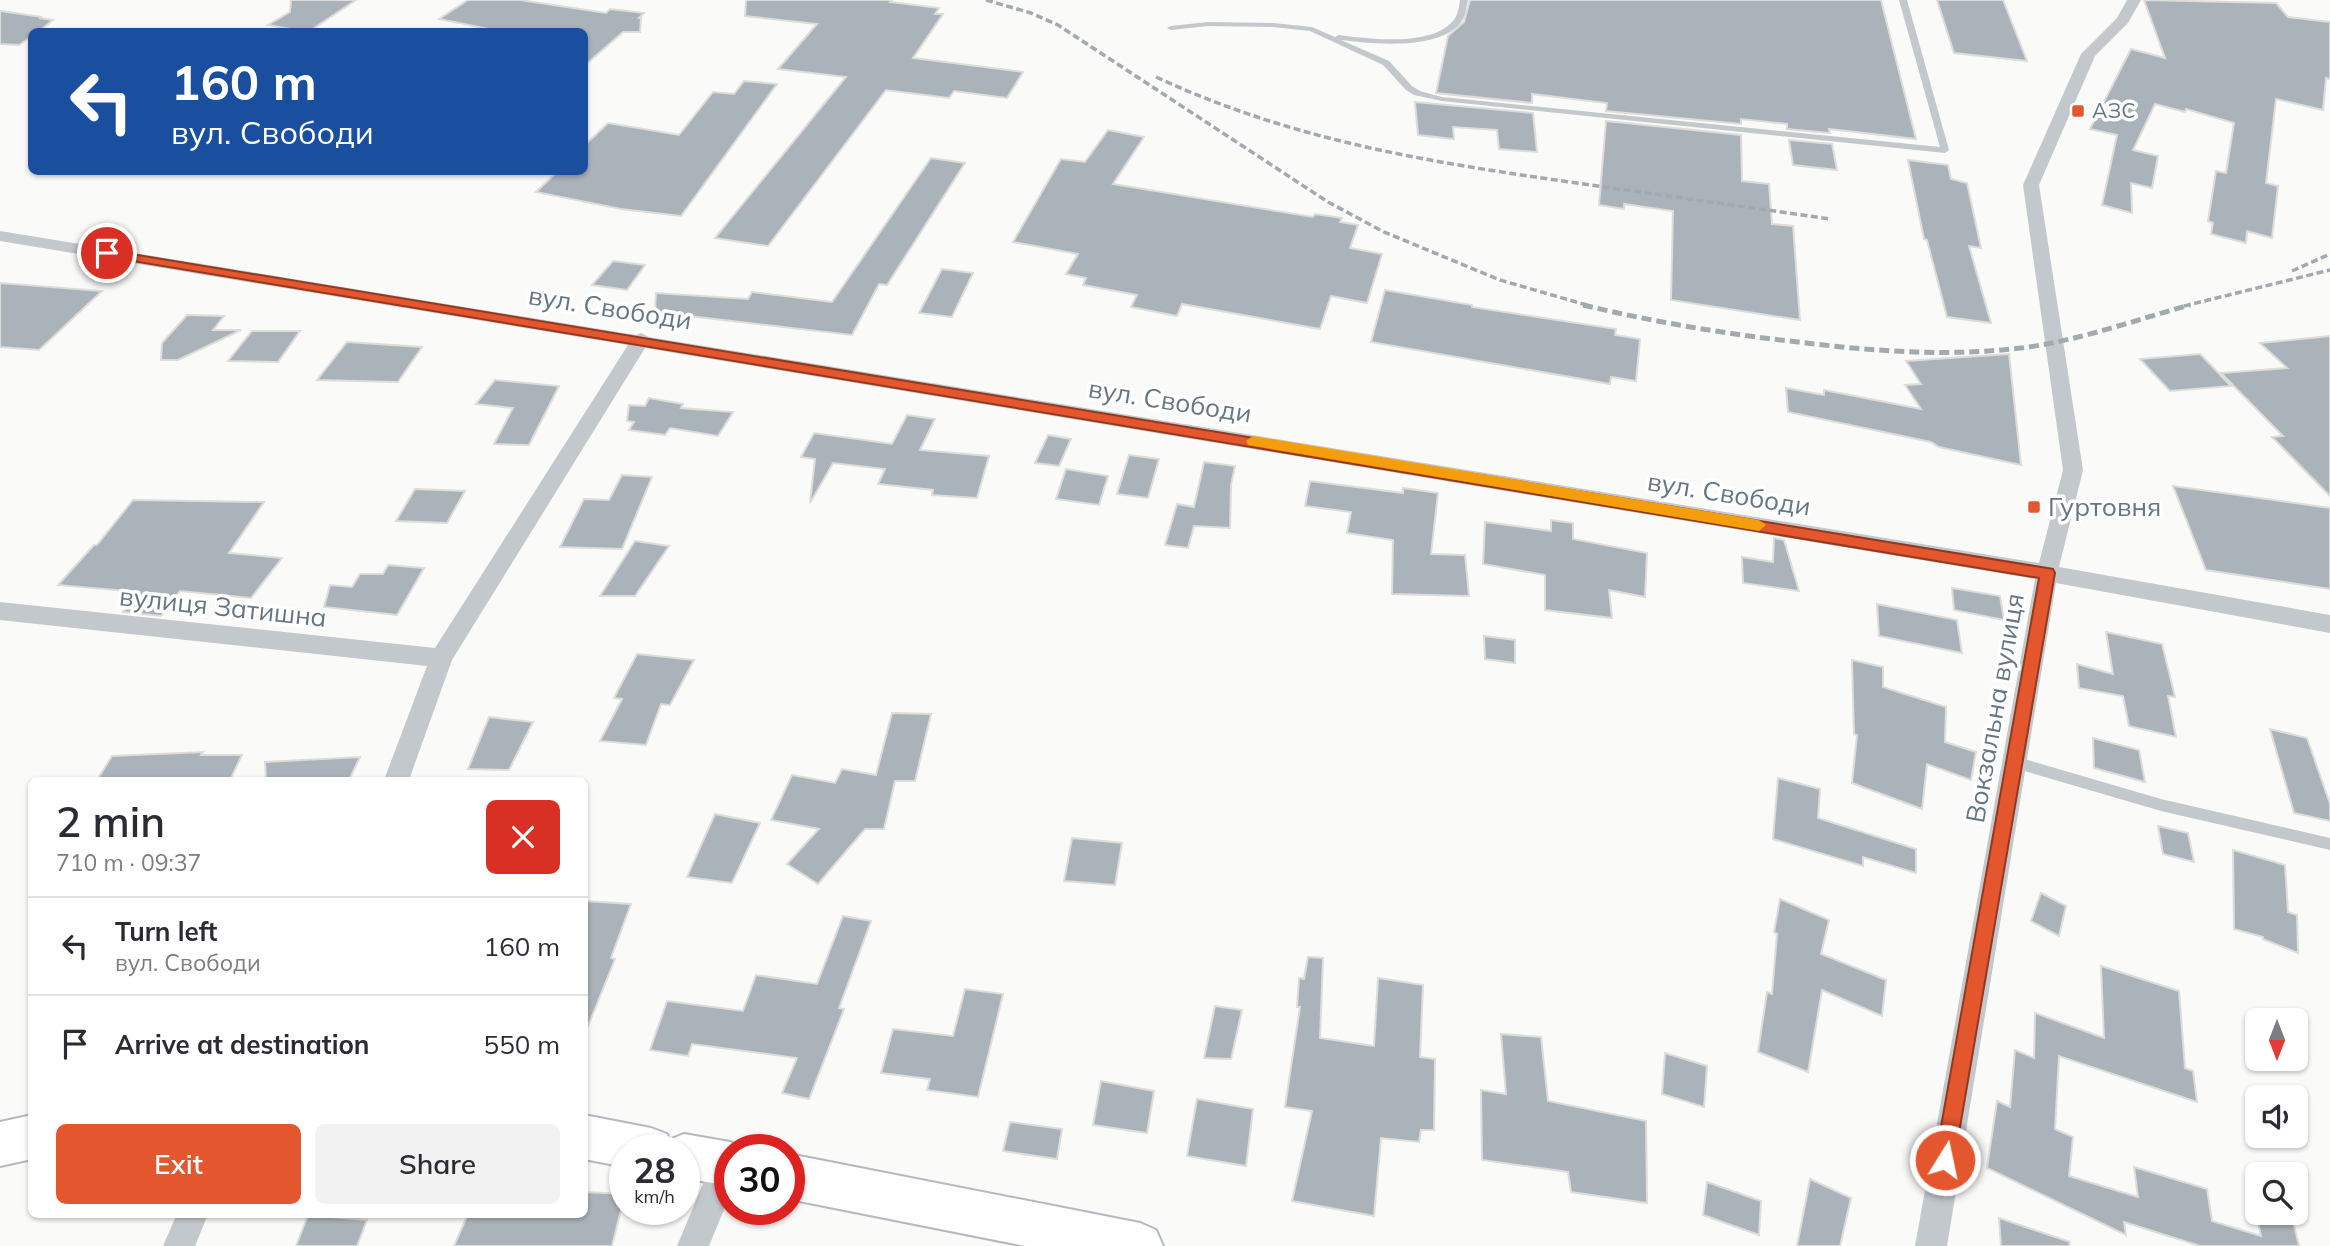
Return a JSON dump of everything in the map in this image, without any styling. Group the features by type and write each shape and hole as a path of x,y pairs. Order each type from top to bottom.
{"street":[{"name":"Вокзальна вулиця","path":"1930,1246 2047,573 2073,470 2031,185 2088,54 2123,20 2134,0"},
{"name":"вул. Свободи","path":"0,236 2047,573 2330,624"},
{"path":"398,777 441,658 641,340"},
{"name":"вулиця Затишна","path":"0,611 441,658"},
{"path":"588,1139 609,1142"},
{"path":"805,1179 1140,1246"},
{"path":"693,1246 714,1197"},
{"path":"179,1246 191,1218"}],"lane":[{"path":"1329,36 1373,41 1429,37 1459,20 1464,0"},
{"path":"1171,28 1208,24 1299,26 1329,36 1386,63 1409,88 1427,96 1945,150 1903,0"},
{"path":"2014,762 2161,805 2330,844"}],"building":[{"path":"291,0 356,0 314,28 268,25 290,12"},
{"path":"468,0 520,0 606,13 610,9 644,13 639,18 640,32 623,32 588,63 588,28 484,28 439,19"},
{"path":"746,0 892,0 890,2 939,8 935,14 943,14 913,58 1023,72 1007,98 954,91 949,98 886,90 768,246 715,238 846,77 778,69 817,24 745,16"},
{"path":"1470,0 1881,0 1916,139 1829,129 1830,133 1787,129 1787,124 1741,119 1741,124 1606,111 1607,103 1532,94 1532,103 1436,93 1448,36 1464,22"},
{"path":"1937,0 2003,0 2027,61 1954,53"},
{"path":"2144,0 2276,3 2288,17 2330,22 2330,79 2326,78 2323,110 2276,99 2266,183 2278,186 2272,238 2247,231 2246,243 2211,234 2213,223 2208,221 2216,171 2226,173 2234,123 2186,109 2185,112 2155,104 2133,150 2158,156 2152,188 2131,183 2132,213 2102,205 2117,135 2090,129 2131,49 2165,58"},
{"path":"0,11 53,20 43,28 28,28 28,39 19,45 0,44"},
{"path":"744,81 777,84 681,216 621,209 536,192 554,175 588,175 588,142 608,123 679,135 713,92 734,94"},
{"path":"1415,102 1533,113 1537,152 1499,149 1497,130 1453,127 1454,139 1418,135"},
{"path":"1606,121 1741,135 1742,181 1769,184 1772,224 1793,226 1800,320 1671,300 1673,211 1624,204 1624,209 1599,205"},
{"path":"1108,130 1144,137 1113,184 1313,217 1315,214 1342,218 1340,222 1358,225 1350,248 1382,254 1367,303 1331,296 1320,329 1182,304 1177,316 1131,307 1137,295 1083,285 1086,278 1066,274 1078,254 1013,242 1061,159 1085,162"},
{"path":"1789,140 1832,144 1837,170 1793,165"},
{"path":"931,158 965,163 887,285 879,284 852,335 655,312 656,293 748,299 752,292 832,302"},
{"path":"1908,160 1948,165 1951,179 1967,183 1981,248 1969,246 1991,323 1947,317 1927,240 1924,239"},
{"path":"613,261 645,265 627,290 592,285"},
{"path":"942,269 973,273 952,317 919,313"},
{"path":"0,283 102,291 39,350 0,347"},
{"path":"1385,290 1472,307 1616,329 1615,335 1640,339 1636,381 1611,377 1610,384 1371,342"},
{"path":"187,315 224,316 213,330 241,330 178,360 161,360 162,343"},
{"path":"252,331 300,331 278,362 228,361"},
{"path":"2330,336 2330,496 2272,437 2283,436 2221,373 2287,368 2260,343"},
{"path":"347,342 422,347 398,382 317,380"},
{"path":"2009,354 2021,465 1939,447 1931,442 1788,412 1786,388 1824,395 1824,390 1921,409 1905,385 1921,384 1906,361"},
{"path":"2200,354 2231,386 2170,391 2140,359"},
{"path":"495,380 559,386 529,445 494,444 513,408 476,404"},
{"path":"649,398 683,404 681,408 733,412 718,436 670,428 665,435 629,430 634,422 627,421 629,405 645,406"},
{"path":"907,415 935,419 920,450 989,456 977,498 932,495 933,490 878,484 885,469 833,463 810,503 815,459 801,457 814,433 892,444"},
{"path":"1048,435 1071,439 1059,466 1035,463"},
{"path":"1129,455 1159,459 1148,498 1117,494"},
{"path":"1204,462 1235,466 1231,485 1230,528 1194,526 1188,548 1165,545 1177,504 1194,507"},
{"path":"1066,469 1108,476 1099,505 1056,499"},
{"path":"622,475 652,477 622,549 560,547 584,499 609,500"},
{"path":"1310,481 1403,493 1403,488 1438,493 1431,554 1465,555 1469,596 1392,594 1393,540 1347,533 1351,512 1305,506"},
{"path":"2173,486 2330,508 2330,589 2206,570"},
{"path":"415,489 465,491 447,523 396,521"},
{"path":"133,500 264,502 229,553 282,558 251,598 180,591 161,616 123,612 139,592 58,585 94,545 97,545"},
{"path":"1551,520 1573,523 1573,539 1647,553 1645,597 1609,590 1612,618 1545,610 1545,575 1483,564 1485,522 1551,531"},
{"path":"1774,538 1784,540 1799,591 1743,583 1742,557 1773,562"},
{"path":"635,541 669,546 635,596 600,596"},
{"path":"388,565 424,568 397,615 324,607 330,585 352,587 360,574 383,574"},
{"path":"1952,588 2000,596 2004,620 1954,610"},
{"path":"1877,604 1957,620 1962,653 1879,636"},
{"path":"2106,632 2162,644 2175,697 2168,696 2176,737 2129,726 2123,696 2079,688 2077,664 2113,674"},
{"path":"1484,636 1515,640 1515,663 1485,659"},
{"path":"637,654 694,660 670,705 661,704 646,745 600,741 622,699 614,698"},
{"path":"1852,660 1883,667 1883,687 1946,707 1945,742 1976,752 1971,780 1927,764 1922,809 1852,783 1857,735 1854,734"},
{"path":"892,713 931,714 915,781 895,781 884,829 865,829 818,884 787,864 819,829 771,820 792,775 835,783 842,769 876,775"},
{"path":"489,717 533,722 509,770 468,769"},
{"path":"2270,729 2307,738 2330,804 2330,821 2294,813"},
{"path":"2093,738 2139,750 2145,782 2094,768"},
{"path":"203,752 201,755 242,755 231,777 99,777 112,756"},
{"path":"360,757 350,777 266,777 265,762"},
{"path":"1778,778 1820,789 1818,818 1916,849 1916,873 1863,857 1863,866 1773,839"},
{"path":"715,814 760,823 732,883 687,877"},
{"path":"2158,826 2188,833 2194,862 2163,854"},
{"path":"1072,838 1122,843 1115,885 1064,881"},
{"path":"2233,850 2285,865 2288,912 2297,915 2298,953 2263,937 2234,929"},
{"path":"2041,893 2066,906 2059,936 2031,921"},
{"path":"1780,899 1829,920 1821,954 1886,980 1882,1016 1822,990 1808,1072 1758,1052 1767,992 1772,994 1777,934 1774,932"},
{"path":"588,901 631,904 611,958 615,959 588,1026"},
{"path":"843,916 871,921 839,1008 844,1009 809,1099 782,1093 797,1058 692,1044 688,1056 650,1050 667,1001 743,1011 756,975 817,984"},
{"path":"1308,957 1323,958 1320,1038 1374,1046 1378,978 1423,985 1420,1057 1435,1059 1434,1130 1421,1130 1419,1142 1381,1138 1374,1216 1292,1201 1312,1111 1285,1107 1300,1007 1297,1007 1299,978 1304,979"},
{"path":"2101,966 2179,991 2185,1068 2193,1071 2197,1102 2059,1056 2055,1129 2073,1137 2069,1176 2138,1197 2134,1167 2207,1189 2212,1221 2261,1236 2259,1225 2294,1225 2299,1246 2200,1246 2124,1222 2126,1235 1987,1168 1997,1101 2010,1107 2015,1050 2034,1058 2035,1013 2104,1038"},
{"path":"965,989 1003,994 978,1097 927,1090 930,1079 881,1073 893,1029 953,1036"},
{"path":"1215,1006 1242,1010 1231,1059 1204,1058"},
{"path":"1501,1034 1541,1037 1548,1101 1646,1121 1647,1203 1571,1192 1568,1172 1482,1160 1481,1090 1506,1094"},
{"path":"1665,1053 1707,1066 1704,1107 1662,1094"},
{"path":"1101,1081 1154,1091 1147,1133 1093,1125"},
{"path":"1197,1099 1253,1109 1246,1166 1187,1156"},
{"path":"1010,1122 1062,1129 1057,1159 1003,1151"},
{"path":"1810,1179 1851,1198 1840,1246 1797,1246"},
{"path":"1707,1182 1761,1201 1759,1235 1703,1215"},
{"path":"588,1192 609,1193 609,1225 617,1225 612,1246 454,1246 466,1218 588,1218"},
{"path":"307,1218 367,1220 357,1246 296,1246"},
{"path":"1999,1218 2070,1242 2069,1246 2001,1246"}],"railway":[{"path":"986,0 1031,13 1058,25 1328,202 1384,232 1500,280 1590,306"},
{"path":"1156,77 1259,118 1362,146 1468,167 1830,219"},
{"path":"2292,271 2330,254"},
{"path":"2184,306 2330,270"},
{"path":"1583,305 1744,335 1909,352 1993,351 2042,345 2190,305"}],"slow traffic":[{"path":"1253,441 1759,525"}],"place":[{"name":"АЗС","path":"2078,111"},
{"name":"Гуртовня","path":"2034,507"}],"route":[{"path":"107,253 2047,573 1945,1160"}]}
